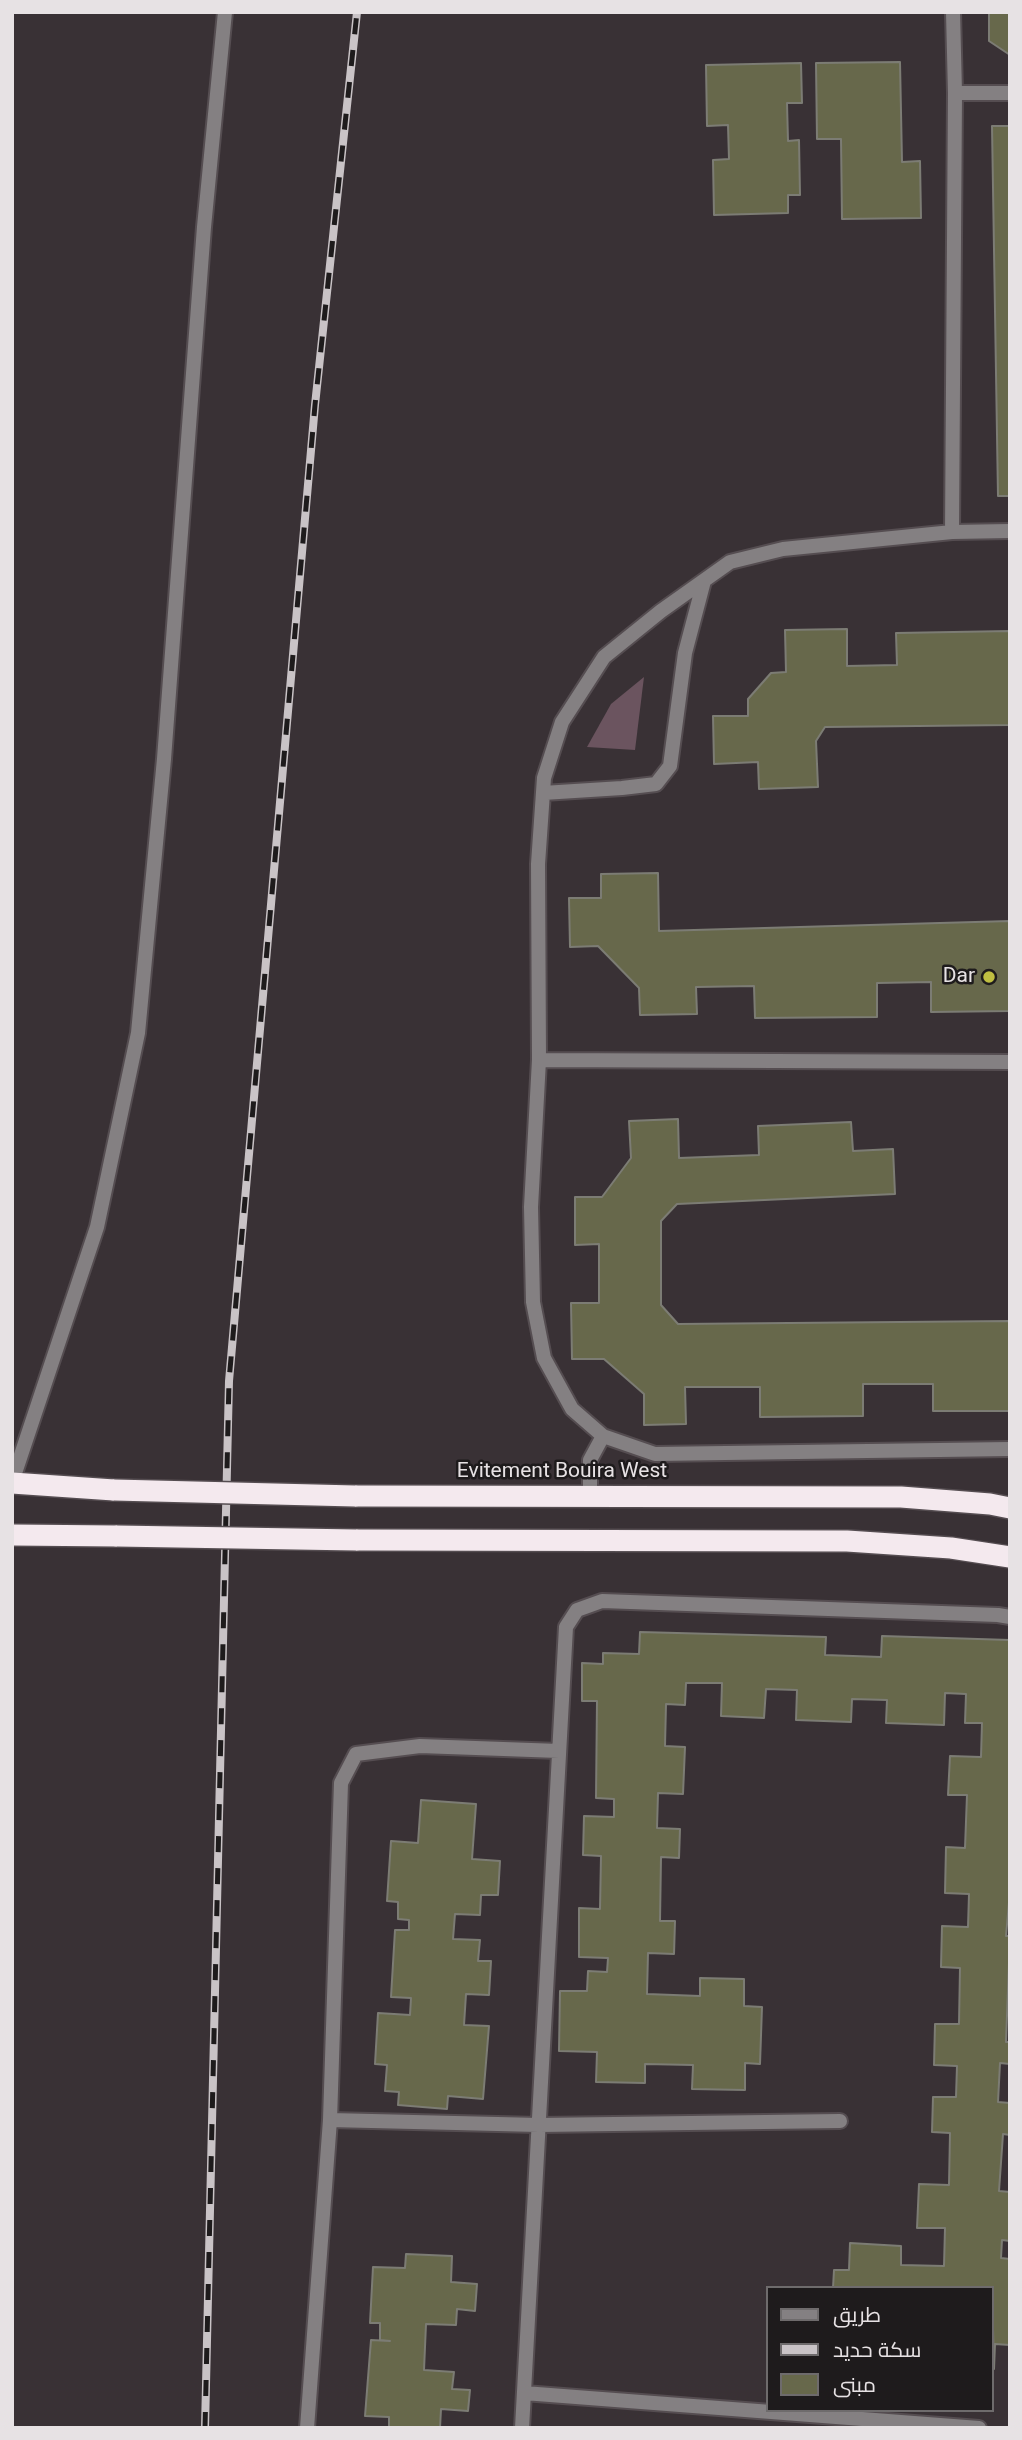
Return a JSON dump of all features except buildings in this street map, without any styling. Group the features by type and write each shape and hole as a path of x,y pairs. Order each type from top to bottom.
{"highway":[{"name":"Evitement Bouira West","path":"12,1483 114,1490 355,1496 901,1497 1010,1507"},
{"path":"12,1535 356,1540 847,1541 951,1548 1010,1557"}],"street":[{"path":"12,1483 97,1227 138,1033 164,759 204,227 225,12"},
{"path":"952,532 955,93 953,12"},
{"path":"955,93 1010,93"},
{"path":"1010,531 952,532 783,549 730,562 661,611 604,657 562,722 544,778 538,864 539,1060 531,1207 533,1302 544,1358 572,1409 603,1436 654,1454 1010,1449"},
{"path":"543,793 656,784 670,766 685,653 704,581"},
{"path":"539,1060 1010,1062"},
{"path":"590,1497 590,1460 603,1436"},
{"path":"522,2428 566,1627 577,1610 602,1601 1010,1617"},
{"path":"307,2428 330,2120 341,1783 356,1754 420,1746 559,1751"},
{"path":"330,2120 539,2125 840,2120"},
{"path":"524,2393 766,2412"},
{"path":"771,2412 979,2428"}],"shaded area":[{"path":"644,677 635,750 587,747 611,704"}],"railway":[{"path":"205,2428 229,1381 315,405 357,12"}],"place":[{"name":"Dar","path":"989,977"}]}
